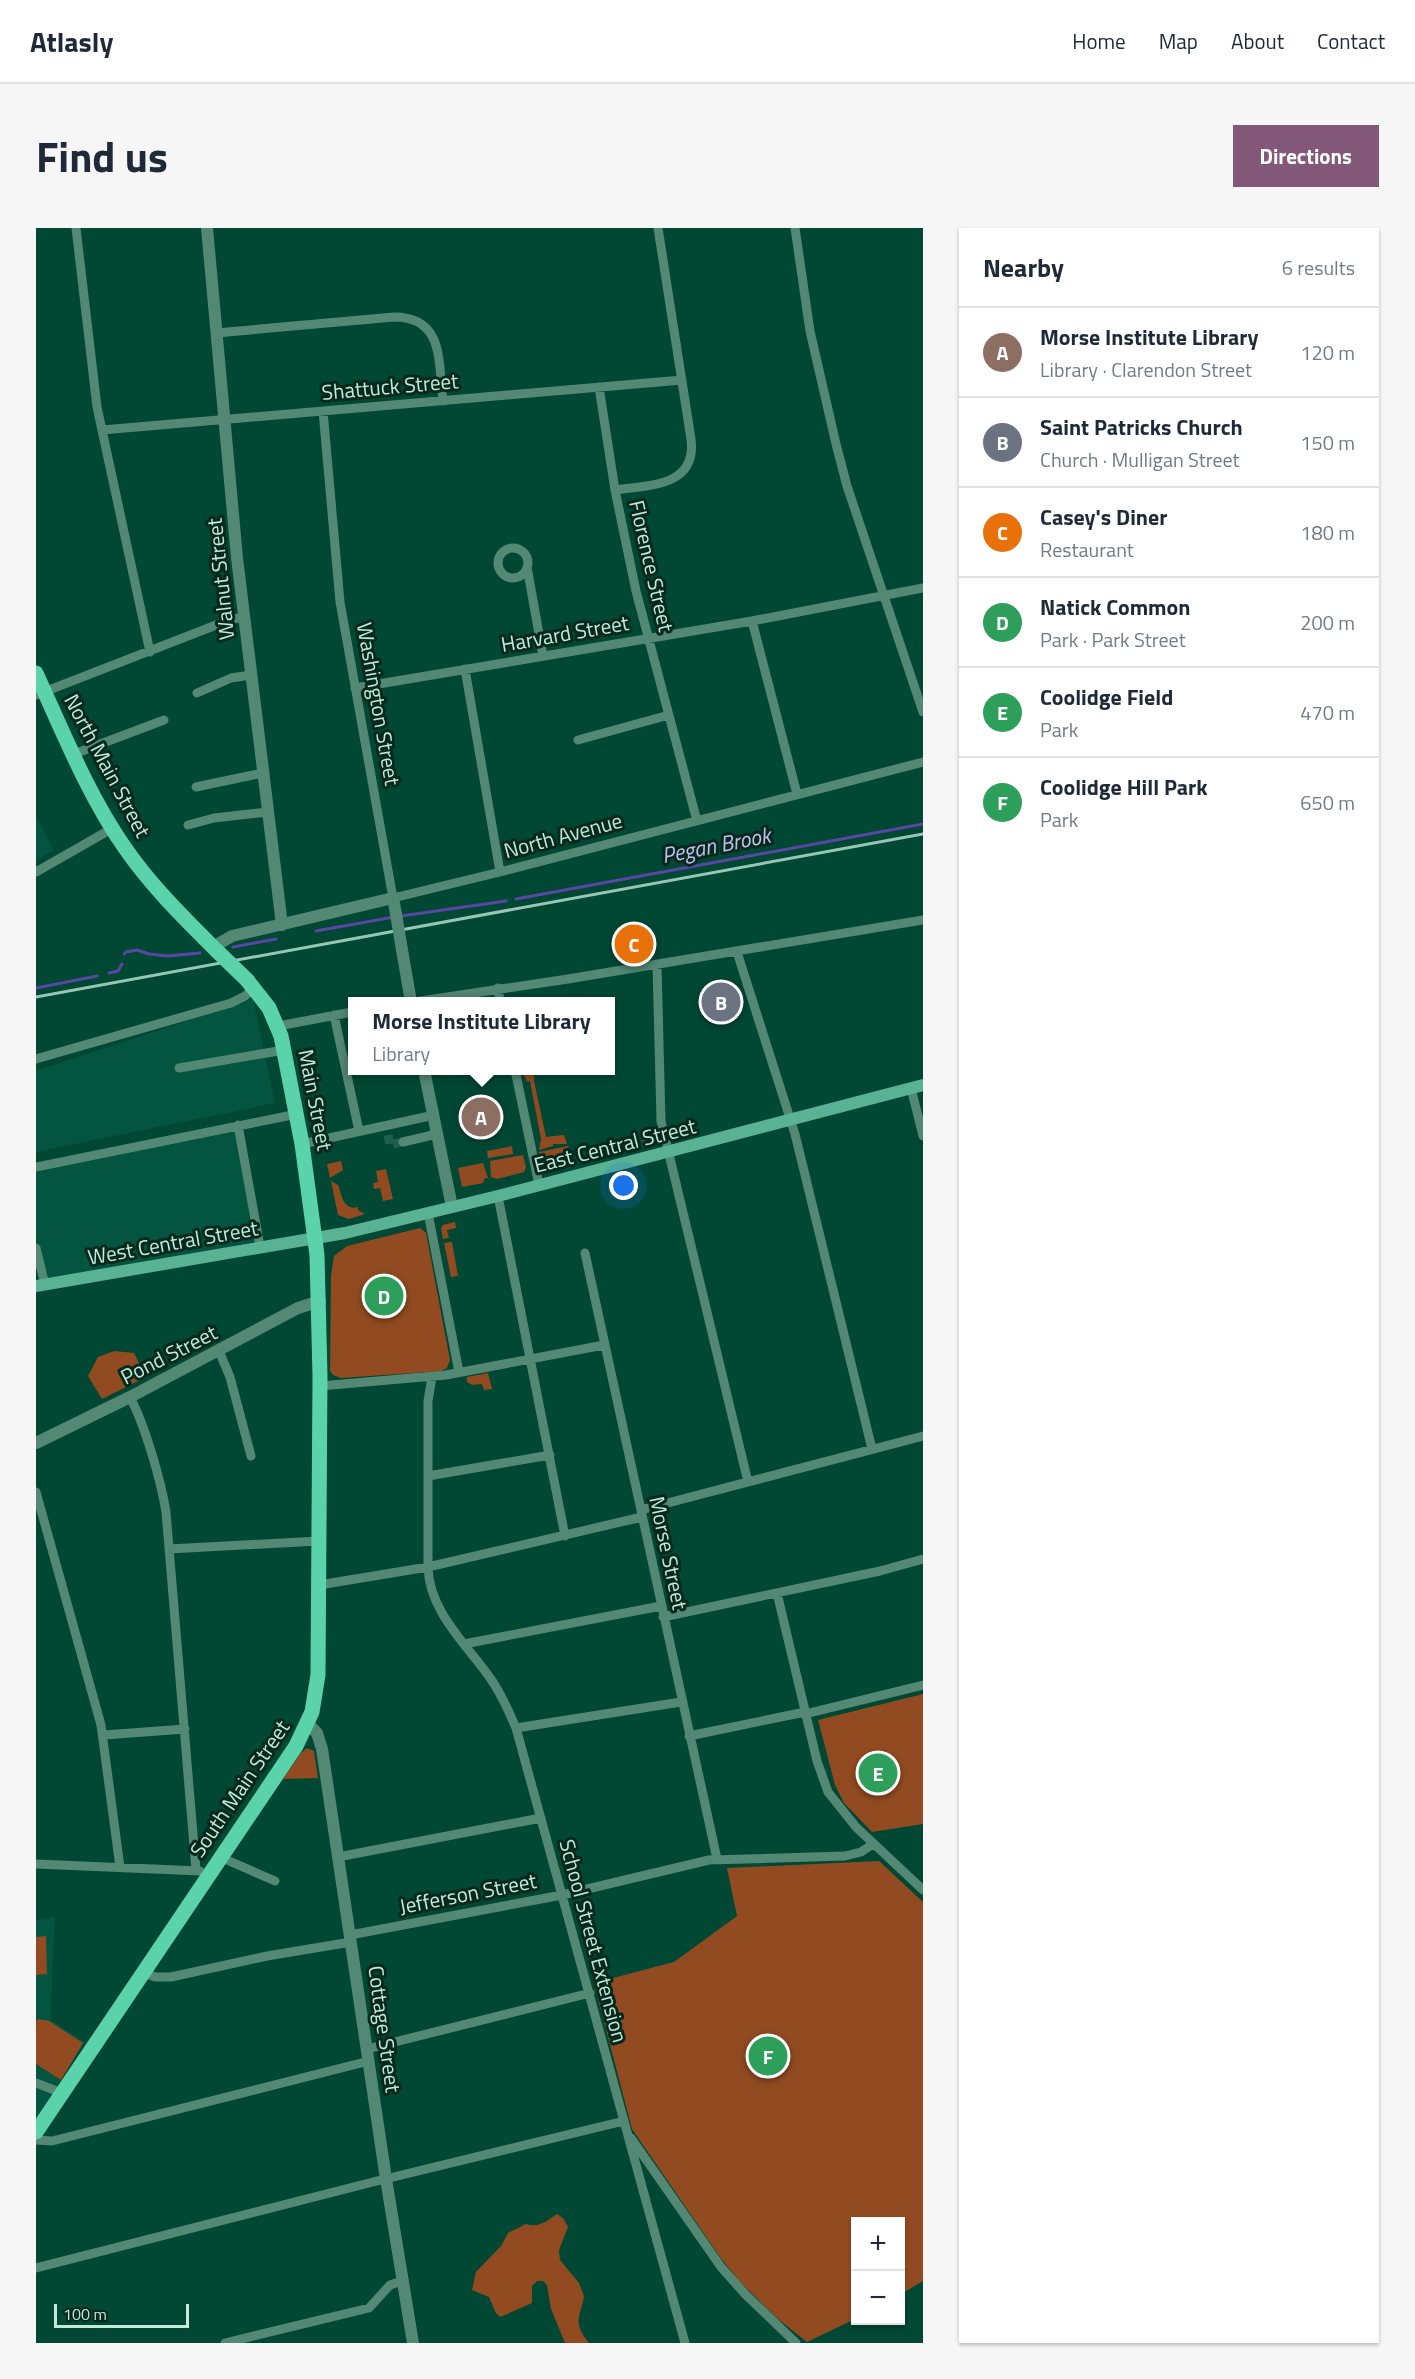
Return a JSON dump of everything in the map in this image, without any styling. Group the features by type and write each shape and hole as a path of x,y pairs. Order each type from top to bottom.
{"main road":[{"name":"North Main Street","path":"36,673 40,693 113,828 131,856 159,892 250,984"},
{"name":"Main Street","path":"250,984 269,1008 278,1026 297,1114 316,1239"},
{"name":"East Central Street","path":"316,1239 498,1196 917,1087"},
{"name":"West Central Street","path":"40,1285 316,1239"},
{"name":"South Main Street","path":"36,2132 143,1972 202,1873 220,1857 308,1724 317,1689 319,1585 320,1301 316,1239"}],"street":[{"path":"76,228 88,339 102,430 150,652"},
{"name":"Walnut Street","path":"207,228 244,617 282,925"},
{"name":"Florence Street","path":"658,228 692,448 689,463 673,479 615,490 648,638 697,821"},
{"path":"795,228 810,331 836,444 923,712"},
{"path":"216,333 394,318 416,320 430,331 436,342 443,401"},
{"name":"Shattuck Street","path":"102,430 682,380"},
{"path":"599,387 615,490"},
{"name":"Washington Street","path":"323,411 340,602 411,997"},
{"path":"527,567 543,656"},
{"name":"Harvard Street","path":"355,688 752,621 923,588"},
{"path":"40,693 229,620 244,617"},
{"path":"752,621 797,794"},
{"path":"465,669 500,872"},
{"path":"196,693 231,678 251,675"},
{"path":"578,740 669,715"},
{"path":"74,754 164,720"},
{"name":"North Avenue","path":"215,949 227,938 500,872 923,762"},
{"path":"196,787 262,773"},
{"path":"188,825 214,818 268,812"},
{"path":"36,872 113,828"},
{"path":"443,997 657,965 923,920"},
{"path":"736,952 792,1120 872,1449"},
{"path":"657,965 660,1111 748,1482"},
{"path":"36,1059 231,1003 245,996 250,984"},
{"path":"498,988 499,997"},
{"path":"278,1026 348,1013"},
{"path":"334,1015 358,1131"},
{"path":"179,1068 284,1050"},
{"path":"425,1075 452,1207"},
{"path":"515,1075 539,1185"},
{"path":"917,1087 923,1136"},
{"path":"36,1167 297,1114"},
{"path":"302,1144 358,1131 386,1130 434,1115"},
{"path":"238,1125 260,1247"},
{"path":"403,1142 437,1134"},
{"path":"498,1196 565,1536"},
{"path":"428,1213 459,1372"},
{"path":"36,1248 40,1285"},
{"name":"Morse Street","path":"585,1253 717,1859"},
{"name":"Pond Street","path":"36,1443 130,1397 298,1308 320,1301"},
{"path":"320,1386 432,1377 604,1345"},
{"path":"219,1351 230,1377 251,1456"},
{"name":"School Street Extension","path":"432,1377 428,1401 429,1584 434,1600 495,1684 516,1728 685,2343"},
{"path":"36,1864 202,1873 184,1729 169,1548 161,1487 138,1413 130,1397"},
{"path":"319,1585 428,1567 565,1536 748,1482 923,1436"},
{"path":"428,1476 550,1455"},
{"path":"36,1492 104,1735 120,1867"},
{"path":"169,1548 319,1541"},
{"path":"663,1617 880,1571 923,1559"},
{"path":"777,1593 817,1761 828,1792 847,1818 923,1890"},
{"path":"464,1644 661,1606"},
{"path":"689,1736 805,1713 923,1685"},
{"path":"516,1728 681,1701"},
{"name":"Cottage Street","path":"308,1724 317,1733 322,1745 386,2179 413,2343"},
{"path":"104,1735 184,1729"},
{"path":"338,1857 541,1818"},
{"name":"Jefferson Street","path":"143,1972 155,1977 171,1977 562,1895 717,1859 845,1856 861,1852 873,1844"},
{"path":"220,1857 275,1881"},
{"path":"36,2140 52,2141 590,1993"},
{"path":"36,2083 62,2093"},
{"path":"36,2268 624,2121"},
{"path":"626,2131 721,2268 796,2343"},
{"path":"225,2343 369,2307 390,2284 402,2281"}],"shaded area":[{"path":"36,817 54,850 36,861"},
{"path":"253,999 275,1103 36,1152 36,1071"},
{"path":"524,1075 534,1075 546,1137 564,1135 567,1144 553,1144 553,1146 539,1150 541,1139 530,1081 527,1082"},
{"path":"235,1131 254,1242 47,1278 36,1237 36,1172"},
{"path":"655,1131 654,1141 643,1145 641,1134"},
{"path":"512,1146 513,1154 488,1158 487,1151"},
{"path":"568,1146 572,1162 548,1168 542,1165 539,1152"},
{"path":"523,1155 526,1167 524,1172 497,1179 491,1177 490,1161"},
{"path":"341,1161 343,1170 330,1178 327,1164"},
{"path":"483,1163 488,1178 485,1178 483,1183 462,1187 458,1168"},
{"path":"386,1169 393,1199 383,1201 380,1188 374,1189 373,1183 378,1182 376,1171"},
{"path":"331,1181 338,1185 349,1207 358,1207 358,1210 365,1214 349,1219 338,1215"},
{"path":"455,1222 456,1228 447,1230 449,1238 443,1239 441,1228 443,1225"},
{"path":"420,1228 426,1233 450,1360 447,1368 441,1371 341,1378 333,1375 330,1371 331,1276 334,1256 347,1246"},
{"path":"452,1242 458,1276 451,1277 444,1243"},
{"path":"114,1351 134,1353 146,1377 102,1399 88,1376 98,1357"},
{"path":"488,1373 492,1389 484,1390 482,1384 472,1385 467,1382 467,1377"},
{"path":"923,1694 923,1824 872,1832 844,1803 835,1785 818,1720"},
{"path":"307,1748 314,1751 318,1778 283,1779 301,1753"},
{"path":"879,1861 923,1902 923,2281 905,2292 905,2217 851,2217 851,2321 807,2342 778,2319 740,2282 720,2257 632,2129 594,1983 674,1962 737,1916 727,1868"},
{"path":"55,1916 50,2020 85,2042 36,2119 36,2064 61,2079 38,2019 36,2021 36,1920"},
{"path":"46,1936 47,1974 36,1975 36,1937"},
{"path":"38,2019 49,2021 83,2043 61,2080 36,2064 36,2021"},
{"path":"557,2214 563,2218 568,2227 559,2250 560,2260 579,2283 584,2296 579,2325 589,2343 565,2343 551,2309 547,2285 543,2281 537,2281 532,2286 532,2303 500,2317 489,2297 472,2290 476,2272 501,2246 508,2233 526,2224 543,2223"}],"waterway":[{"name":"Pegan Brook","path":"516,899 923,824"},
{"name":"Pegan Brook","path":"401,916 506,901"},
{"name":"Pegan Brook","path":"316,931 394,917"},
{"name":"Pegan Brook","path":"233,947 276,939"},
{"name":"Pegan Brook","path":"124,954 137,950 167,956 200,953"},
{"name":"Pegan Brook","path":"109,973 118,971 122,964"},
{"name":"Pegan Brook","path":"36,988 97,976"}],"tunnel":[{"path":"388,1135 390,1145 403,1142"}],"railway":[{"path":"36,997 923,834"}],"place":[{"name":"Casey's Diner","path":"634,944"},
{"name":"Saint Patricks Church","path":"721,1002"},
{"name":"Morse Institute Library","path":"481,1117"},
{"name":"Natick Common","path":"384,1296"},
{"name":"Coolidge Field","path":"878,1773"},
{"name":"Coolidge Hill Park","path":"768,2056"}]}
